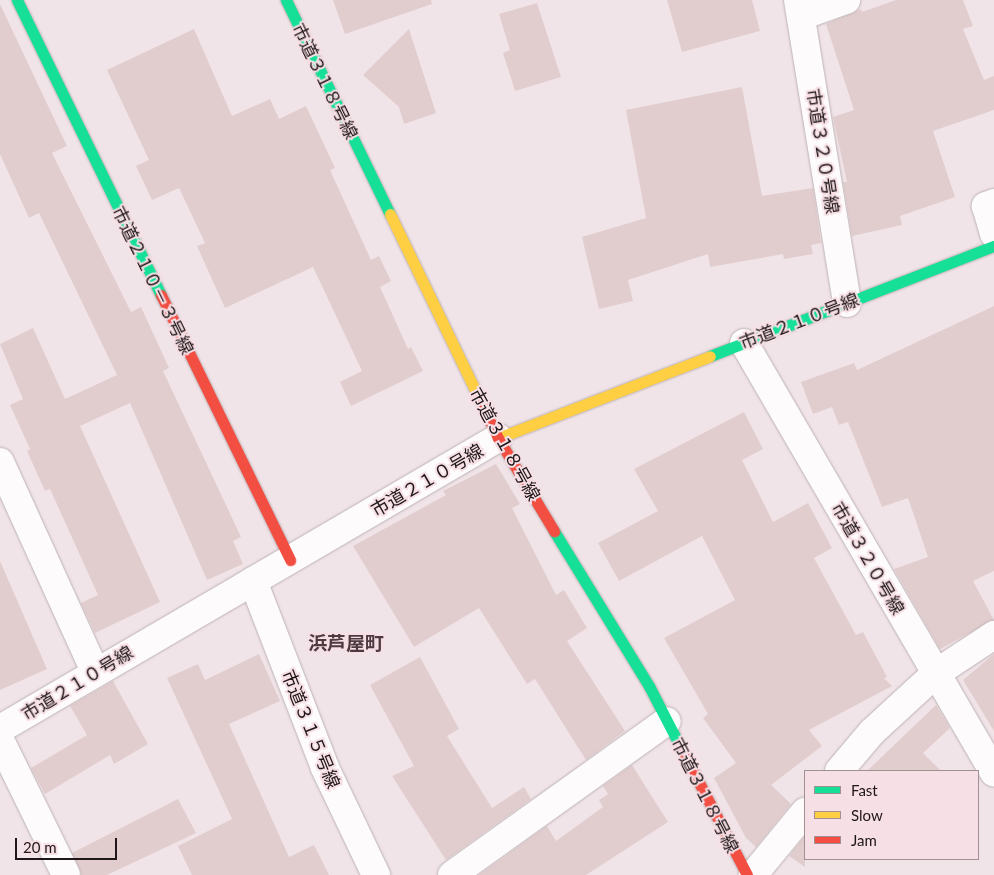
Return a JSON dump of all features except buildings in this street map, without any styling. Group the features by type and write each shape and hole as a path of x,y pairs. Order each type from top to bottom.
{"street":[{"name":"市道２１０－３号線","path":"17,0 290,560"},
{"name":"市道３１８号線","path":"286,0 498,438 649,686 746,875"},
{"path":"800,8 846,0"},
{"name":"市道３２０号線","path":"800,8 847,303"},
{"path":"994,203 986,206 994,234"},
{"name":"市道２１０号線","path":"0,728 498,438 994,246"},
{"name":"市道３２０号線","path":"744,343 994,773"},
{"path":"0,462 95,671"},
{"name":"市道３１５号線","path":"253,580 325,768 376,875"},
{"path":"840,770 872,732 936,674 994,635"},
{"path":"452,875 667,721"},
{"path":"0,740 66,875"},
{"path":"753,875 804,813"}],"traffic: fast":[{"path":"17,0 161,295"},
{"path":"286,0 390,214"},
{"path":"710,356 994,246"},
{"path":"554,531 649,686 681,748"}],"traffic: slow":[{"path":"390,214 479,398"},
{"path":"498,438 710,356"}],"traffic: jam":[{"path":"161,295 290,560"},
{"path":"479,398 498,438 554,531"},
{"path":"681,748 747,875"}],"district":[{"name":"浜芦屋町","path":"346,643"}]}
